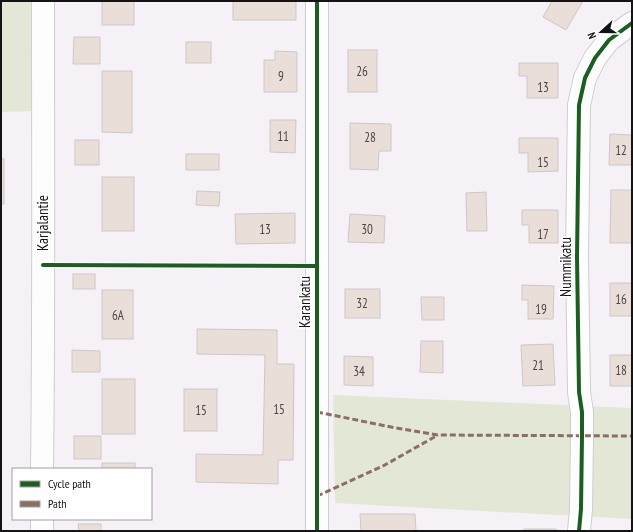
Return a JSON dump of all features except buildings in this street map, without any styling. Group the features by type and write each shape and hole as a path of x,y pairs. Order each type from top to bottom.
{"street":[{"name":"Karjalantie","path":"42,468 43,1"},
{"name":"Karankatu","path":"316,1 317,531"},
{"name":"Nummikatu","path":"579,531 581,509 582,412 579,392 577,273 578,105 585,78 595,58 609,40 632,23"},
{"path":"42,520 42,531"}],"green space":[{"path":"1,1 35,1 35,111 1,112"},
{"path":"333,395 632,408 632,519 335,503"}],"marked path":[{"path":"317,412 438,435 632,436"},
{"path":"317,496 383,466 438,435"}],"cycle path":[{"path":"317,1 317,531"},
{"path":"579,531 581,509 582,436 582,412 579,392 577,257 579,105 585,78 595,58 609,40 632,23"},
{"path":"43,265 317,266"}]}
